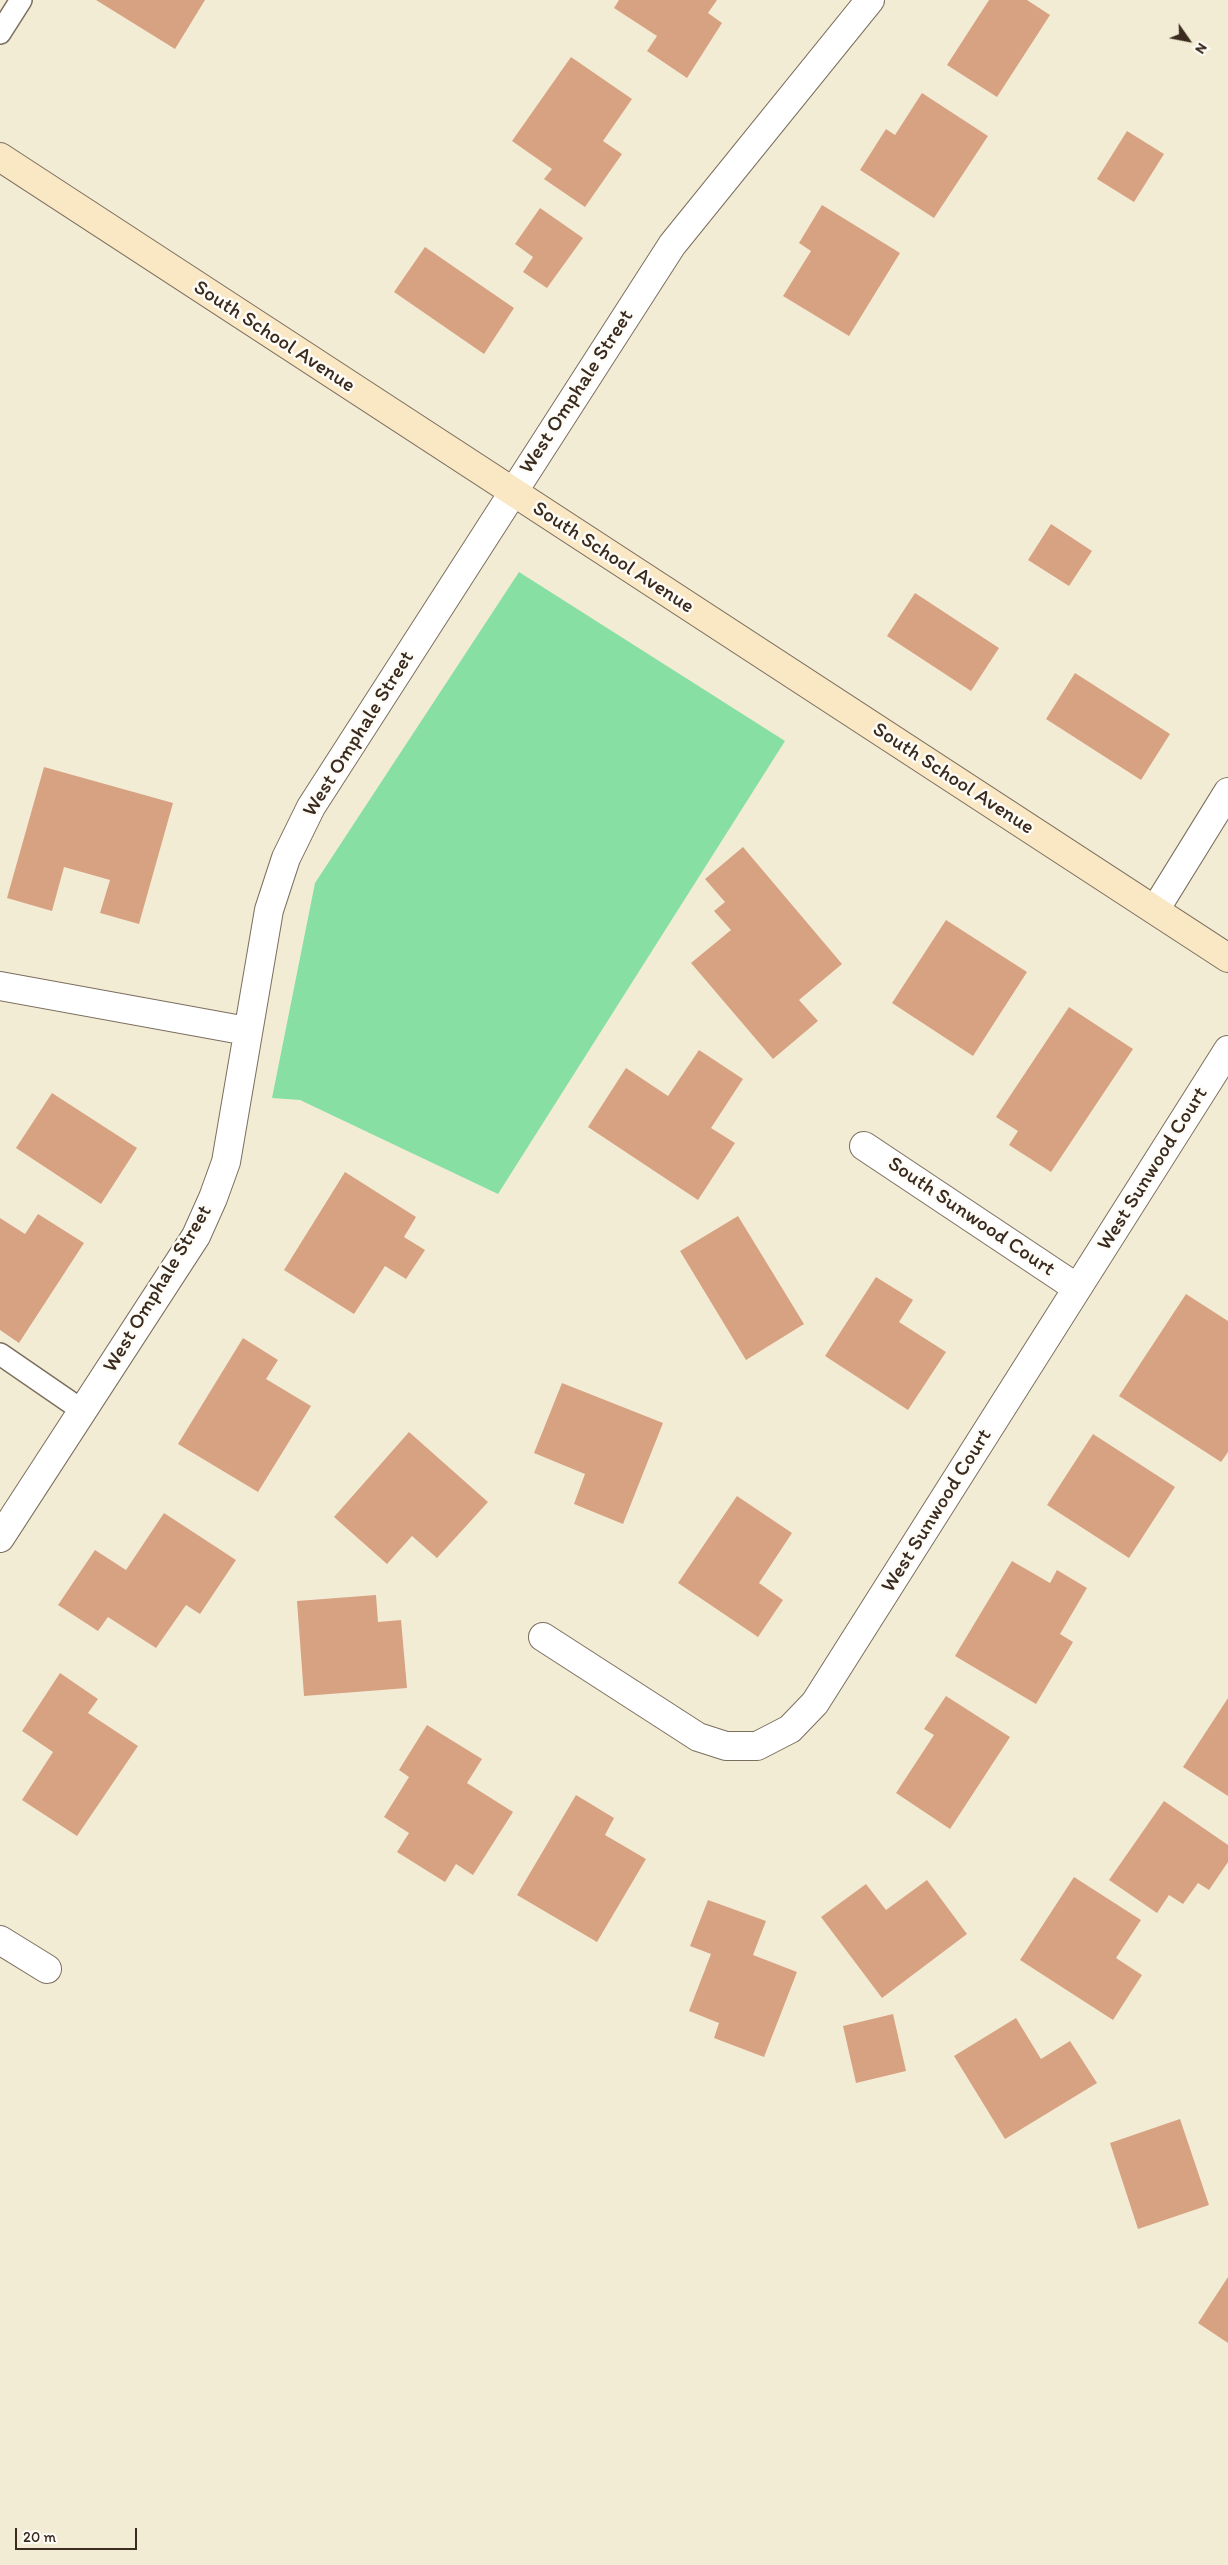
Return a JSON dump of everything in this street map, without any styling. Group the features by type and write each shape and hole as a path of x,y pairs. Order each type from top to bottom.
{"street":[{"name":"West Omphale Street","path":"0,1538 196,1236 214,1198 226,1162 269,910 286,858 311,807 672,245 870,0"},
{"name":"South School Avenue","path":"0,157 512,493 1228,958"},
{"path":"1155,910 1228,792"},
{"path":"0,986 247,1031"},
{"name":"West Sunwood Court","path":"543,1637 698,1737 726,1746 758,1746 790,1729 815,1704 1228,1050"},
{"name":"South Sunwood Court","path":"864,1146 1077,1288"},
{"path":"0,1940 47,1969"}],"lane":[{"path":"0,33 21,0"},
{"path":"0,1354 83,1411"}],"green space":[{"path":"519,572 785,741 498,1194 300,1100 272,1098 315,883"}],"building":[{"path":"96,0 205,0 175,49"},
{"path":"619,0 717,0 708,13 722,23 687,78 647,51 657,36 614,8"},
{"path":"989,0 1027,0 1050,15 997,97 947,65"},
{"path":"571,57 632,99 603,141 622,154 585,207 544,179 552,169 512,141"},
{"path":"922,93 988,136 934,218 860,170 886,129 895,135"},
{"path":"1127,131 1164,154 1134,202 1097,179"},
{"path":"822,205 900,253 849,336 783,296 811,251 799,243"},
{"path":"540,208 583,238 547,288 523,272 533,257 515,244"},
{"path":"425,247 514,308 484,354 394,292"},
{"path":"1051,524 1092,551 1069,586 1028,560"},
{"path":"915,593 999,648 971,691 887,636"},
{"path":"1075,673 1170,734 1141,780 1046,719"},
{"path":"44,767 173,803 139,924 100,913 110,880 64,867 52,911 7,898"},
{"path":"743,847 842,964 799,1000 818,1021 773,1059 691,963 731,930 714,911 725,902 705,879"},
{"path":"946,920 1027,972 973,1056 892,1003"},
{"path":"1069,1007 1133,1049 1051,1172 1009,1145 1018,1131 996,1117"},
{"path":"699,1050 743,1079 711,1128 735,1143 698,1200 588,1127 626,1068 668,1096"},
{"path":"52,1093 137,1148 101,1204 16,1148"},
{"path":"345,1172 416,1217 404,1237 425,1250 406,1279 385,1266 354,1314 284,1270"},
{"path":"38,1214 84,1243 19,1343 0,1330 0,1218 25,1234"},
{"path":"738,1216 804,1324 746,1360 680,1251"},
{"path":"876,1277 913,1300 899,1322 946,1352 908,1410 825,1356"},
{"path":"1186,1294 1228,1321 1228,1452 1221,1462 1119,1396"},
{"path":"243,1338 278,1360 266,1379 311,1406 258,1492 178,1444"},
{"path":"562,1383 663,1423 623,1524 574,1504 585,1474 534,1453"},
{"path":"409,1432 488,1502 437,1558 412,1536 387,1564 334,1517"},
{"path":"1093,1434 1175,1487 1129,1558 1047,1505"},
{"path":"737,1496 792,1533 759,1583 783,1600 758,1637 678,1583"},
{"path":"164,1513 236,1560 200,1614 186,1605 156,1648 108,1617 98,1631 58,1605 95,1550 126,1570"},
{"path":"1012,1561 1050,1583 1057,1570 1087,1588 1060,1634 1073,1642 1036,1704 955,1656"},
{"path":"376,1595 378,1622 401,1620 407,1688 304,1696 297,1601"},
{"path":"60,1673 98,1699 88,1713 138,1746 77,1836 22,1800 53,1752 22,1731"},
{"path":"946,1696 1010,1737 950,1829 896,1793 934,1735 924,1729"},
{"path":"1228,1698 1228,1796 1183,1767"},
{"path":"427,1725 482,1759 467,1783 513,1812 473,1875 456,1864 445,1882 397,1852 409,1833 384,1817 409,1777 399,1770"},
{"path":"576,1795 614,1818 605,1835 646,1859 597,1942 517,1895"},
{"path":"1164,1801 1228,1845 1228,1862 1209,1890 1198,1883 1183,1904 1169,1895 1157,1913 1109,1880"},
{"path":"1074,1877 1141,1920 1116,1958 1142,1975 1113,2020 1020,1960"},
{"path":"927,1880 967,1934 882,1998 821,1917 866,1884 886,1910"},
{"path":"708,1900 766,1921 753,1955 797,1972 764,2057 714,2038 719,2023 689,2011 711,1954 690,1946"},
{"path":"893,2014 906,2071 856,2083 843,2026"},
{"path":"1016,2018 1041,2059 1070,2041 1097,2083 1005,2139 954,2056"},
{"path":"1180,2119 1209,2205 1138,2229 1110,2143"},
{"path":"1228,2277 1228,2343 1198,2323"}]}
